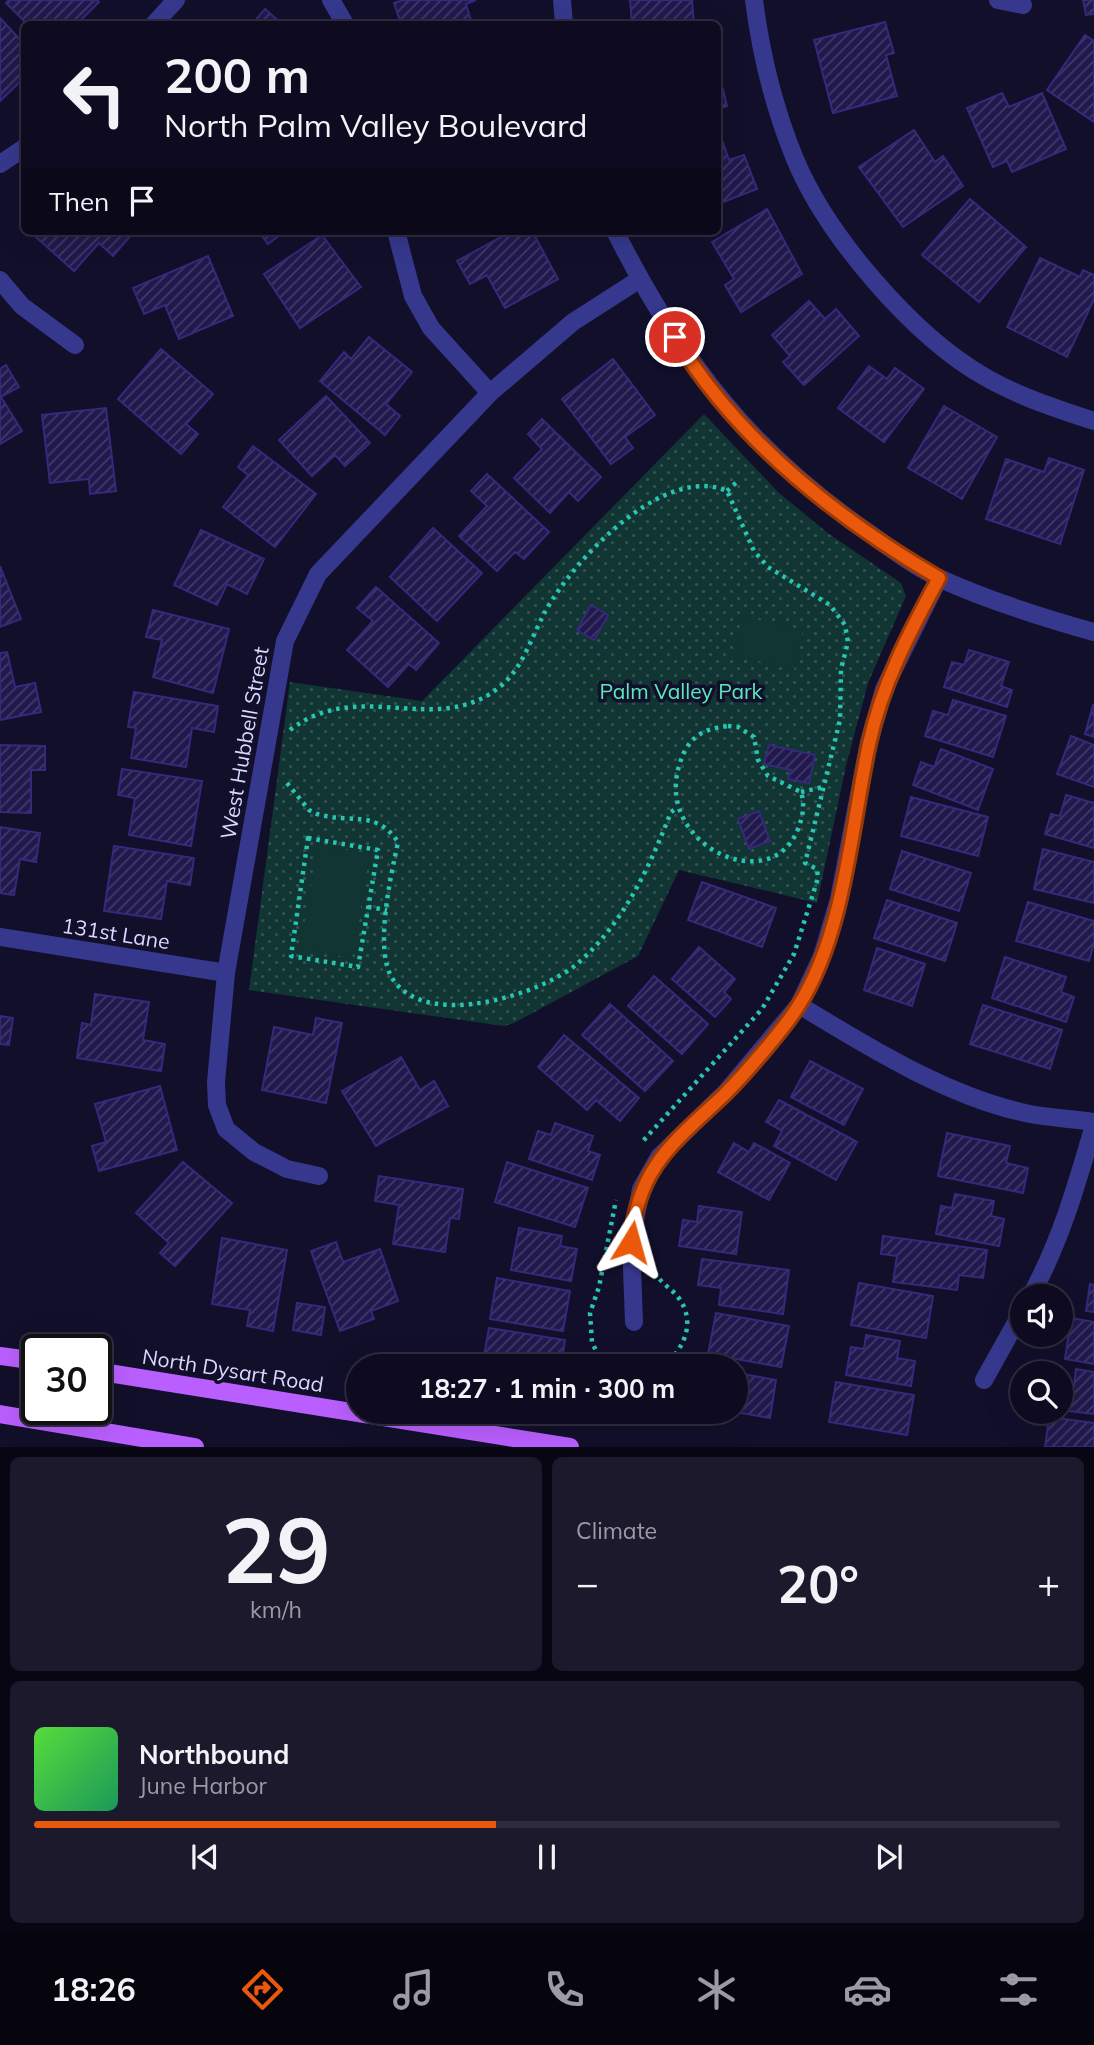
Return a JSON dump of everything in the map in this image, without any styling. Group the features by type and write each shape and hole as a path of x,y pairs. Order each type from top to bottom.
{"main road":[{"path":"0,1356 21,1359"},
{"name":"North Dysart Road","path":"112,1374 570,1447"},
{"path":"0,1414 195,1447"}],"street":[{"path":"157,21 176,0"},
{"path":"331,0 343,21"},
{"path":"562,0 564,21"},
{"path":"754,0 761,54 780,119 796,162 838,233 904,312 946,352 986,377 1039,403 1094,421"},
{"path":"998,0 1023,5"},
{"path":"0,164 21,150"},
{"path":"397,235 413,296 431,328 490,393"},
{"path":"617,235 686,356 774,458 844,516 939,578 1094,632"},
{"name":"West Hubbell Street","path":"319,1176 287,1169 254,1152 226,1129 217,1105 216,1082 226,973 285,641 318,574 490,393 573,323 640,279"},
{"path":"0,280 22,306 75,345"},
{"path":"634,1322 631,1242 633,1219 641,1189 659,1157 726,1092 799,1005 822,956 839,900 869,742 884,689 939,578"},
{"name":"131st Lane","path":"0,937 226,973"},
{"path":"799,1005 880,1055 947,1086 1028,1113 1094,1124 1073,1198 1037,1284"},
{"path":"984,1380 1010,1333"}],"path":[{"path":"727,491 738,481"},
{"path":"289,731 306,718 326,709 367,705 436,711 459,706 501,686 517,667 546,611 589,550 644,507 671,493 697,485 715,486 727,491 754,551 768,567 830,606 845,625 848,642 841,669 840,720 805,863 817,869 818,878 794,954 762,1009 719,1060 646,1135 638,1149"},
{"path":"802,792 804,802 795,836 784,851 755,862 734,859 706,844 691,832 677,808 676,774 692,738 715,727 728,726 747,731 754,737 758,760 768,776 802,792 823,788"},
{"path":"287,783 309,810 317,814 370,819 390,831 397,842 383,938 393,979 418,999 454,1005 490,1002 530,990 576,965 619,918 636,892 671,812 677,808"},
{"path":"308,838 378,850 368,907 358,967 291,956 308,838"},
{"path":"368,907 387,910"},
{"path":"598,1354 592,1342 590,1313 599,1287 616,1198"},
{"path":"652,1266 657,1279 678,1297 687,1317 683,1346 675,1354"}],"green space":[{"name":"Palm Valley Park","path":"704,414 779,493 829,534 901,583 906,596 868,683 846,766 817,903 679,870 638,956 504,1026 249,990 290,682 422,701"},
{"path":"742,616 803,630 794,670 733,655"},
{"path":"318,845 370,854 352,958 300,949"}],"building":[{"path":"9,0 99,2 80,21 24,21 6,3"},
{"path":"403,0 476,0 466,4 471,21 400,21 394,3"},
{"path":"630,0 692,0 694,21 632,21"},
{"path":"1083,0 1094,0 1094,14 1086,15"},
{"path":"265,9 279,21 255,21"},
{"path":"0,18 21,41 21,81 0,101"},
{"path":"885,22 894,53 886,55 897,96 833,113 814,40"},
{"path":"1085,35 1094,41 1094,122 1047,90"},
{"path":"721,82 727,106 721,108"},
{"path":"1002,93 1009,107 1042,93 1066,149 1012,172 1007,161 993,167 967,108"},
{"path":"914,130 935,162 943,156 963,186 903,227 859,167"},
{"path":"721,137 729,160 744,155 757,189 721,203"},
{"path":"970,199 1026,247 979,302 922,255"},
{"path":"767,209 802,274 741,312 725,285 734,279 712,242"},
{"path":"34,235 131,235 113,256 99,243 74,271"},
{"path":"261,235 280,235 268,244"},
{"path":"322,235 361,287 300,328 264,274"},
{"path":"505,235 534,235 558,279 505,308 487,275 470,284 457,261"},
{"path":"208,256 233,316 179,339 165,305 144,314 133,288"},
{"path":"1040,258 1080,277 1083,270 1094,275 1094,299 1067,357 1007,327"},
{"path":"809,301 825,319 836,309 859,336 804,385 783,362 790,356 772,335"},
{"path":"369,337 412,372 386,404 400,416 385,435 320,381 344,352 351,359"},
{"path":"161,349 213,394 186,424 198,434 181,454 118,399"},
{"path":"613,359 655,415 625,437 633,448 611,464 562,399"},
{"path":"6,365 19,387 1,397 22,431 0,444 0,369"},
{"path":"869,366 887,379 895,368 924,389 884,442 838,408"},
{"path":"326,396 370,443 345,466 335,455 312,476 279,440"},
{"path":"944,406 997,437 962,499 908,468"},
{"path":"106,408 116,491 90,494 89,479 50,483 42,415"},
{"path":"542,419 601,477 578,501 569,492 550,513 514,478 542,449 528,434"},
{"path":"253,446 316,494 275,547 223,507 248,475 238,467"},
{"path":"1049,458 1084,470 1060,544 986,519 1006,459 1044,472"},
{"path":"487,474 549,532 524,559 515,552 497,571 459,536 487,506 471,491"},
{"path":"433,528 482,573 437,621 390,577"},
{"path":"201,530 264,559 247,594 227,584 217,605 174,585"},
{"path":"0,566 21,619 0,627"},
{"path":"376,587 439,643 416,670 409,664 388,687 347,650 373,621 357,608"},
{"path":"591,605 608,615 594,640 577,630"},
{"path":"153,610 229,629 213,693 153,677 162,640 146,637"},
{"path":"969,650 1009,662 1001,686 1012,690 1007,707 944,687 952,662 964,665"},
{"path":"7,652 15,687 35,683 41,712 0,720 0,653"},
{"path":"134,692 218,706 214,732 192,728 186,767 131,758 136,728 128,727"},
{"path":"953,700 1006,716 993,757 925,736 933,711 948,715"},
{"path":"1094,705 1094,737 1085,734"},
{"path":"1071,736 1094,745 1094,787 1057,774"},
{"path":"0,745 45,746 45,770 31,770 31,813 0,812"},
{"path":"769,745 815,755 809,783 788,779 791,770 764,764"},
{"path":"941,749 993,769 978,810 913,785 921,762 934,767"},
{"path":"122,769 202,781 191,846 129,835 135,798 118,795"},
{"path":"1066,795 1094,803 1094,848 1045,834 1051,814 1060,816"},
{"path":"911,797 988,817 978,856 901,836"},
{"path":"759,811 770,841 749,849 738,819"},
{"path":"0,827 40,833 36,862 20,859 14,895 0,893"},
{"path":"114,846 194,858 190,885 167,881 161,919 104,911"},
{"path":"1043,849 1094,862 1094,903 1034,889"},
{"path":"902,851 971,873 959,911 890,889"},
{"path":"702,882 776,908 762,947 688,920"},
{"path":"887,900 957,923 945,961 874,938"},
{"path":"1028,902 1094,921 1094,943 1089,961 1016,941"},
{"path":"699,947 735,979 724,992 731,999 715,1017 672,979"},
{"path":"877,948 925,964 912,1006 864,990"},
{"path":"1005,957 1066,977 1061,992 1074,997 1066,1022 992,998"},
{"path":"654,976 708,1024 682,1054 628,1006"},
{"path":"95,994 149,1002 143,1040 165,1044 161,1071 77,1058 82,1023 91,1025"},
{"path":"610,1004 673,1061 645,1091 582,1035"},
{"path":"983,1005 1062,1030 1050,1069 970,1044"},
{"path":"0,1016 13,1018 9,1045 0,1044"},
{"path":"316,1018 342,1023 326,1103 262,1090 274,1027 313,1035"},
{"path":"564,1035 639,1098 620,1121 596,1100 587,1110 538,1067"},
{"path":"401,1057 420,1090 434,1081 448,1106 376,1146 342,1091"},
{"path":"810,1061 863,1089 844,1125 791,1097"},
{"path":"160,1086 177,1150 99,1171 92,1146 106,1142 95,1104"},
{"path":"779,1100 857,1142 836,1180 774,1146 782,1131 766,1122"},
{"path":"555,1123 593,1136 588,1151 600,1155 592,1180 529,1159 538,1131 551,1135"},
{"path":"947,1133 1010,1146 1006,1163 1028,1168 1023,1193 938,1176"},
{"path":"734,1143 749,1152 754,1143 790,1163 769,1200 718,1172"},
{"path":"183,1162 232,1203 175,1266 160,1253 169,1243 136,1213"},
{"path":"507,1162 588,1188 575,1227 495,1202"},
{"path":"379,1176 463,1189 459,1219 450,1218 445,1252 393,1244 399,1205 375,1201"},
{"path":"955,1194 994,1201 991,1216 1004,1219 999,1246 936,1234 941,1206 952,1208"},
{"path":"699,1206 742,1212 736,1254 679,1246 683,1220 697,1222"},
{"path":"519,1228 562,1236 560,1246 577,1249 571,1281 511,1270"},
{"path":"883,1236 987,1250 983,1278 959,1275 957,1290 893,1282 897,1256 881,1254"},
{"path":"222,1238 287,1250 273,1331 247,1326 250,1310 212,1304"},
{"path":"336,1242 343,1262 380,1249 398,1301 371,1311 374,1319 340,1331 311,1251"},
{"path":"702,1259 789,1270 783,1314 719,1305 721,1288 698,1285"},
{"path":"497,1278 570,1291 563,1331 490,1319"},
{"path":"859,1283 933,1296 926,1338 851,1325"},
{"path":"1090,1284 1094,1285 1094,1312 1086,1311"},
{"path":"297,1303 325,1307 321,1335 293,1330"},
{"path":"716,1313 789,1326 781,1367 748,1361 748,1354 708,1354"},
{"path":"1073,1318 1094,1322 1094,1364 1065,1359 1067,1347 1073,1347"},
{"path":"489,1328 565,1340 563,1354 484,1354"},
{"path":"866,1335 900,1341 897,1358 915,1361 911,1386 846,1375 851,1347 864,1349"},
{"path":"1076,1369 1094,1372 1094,1414 1073,1412"},
{"path":"748,1375 776,1380 770,1418 748,1414"},
{"path":"836,1382 914,1395 907,1435 829,1422"},
{"path":"1073,1420 1094,1423 1094,1447 1045,1447 1048,1424 1073,1424"}],"route":[{"path":"631,1242 633,1219 641,1189 659,1157 726,1092 799,1005 822,956 839,900 869,742 884,689 939,578 844,516 774,458 729,409 686,356 675,337"}]}
